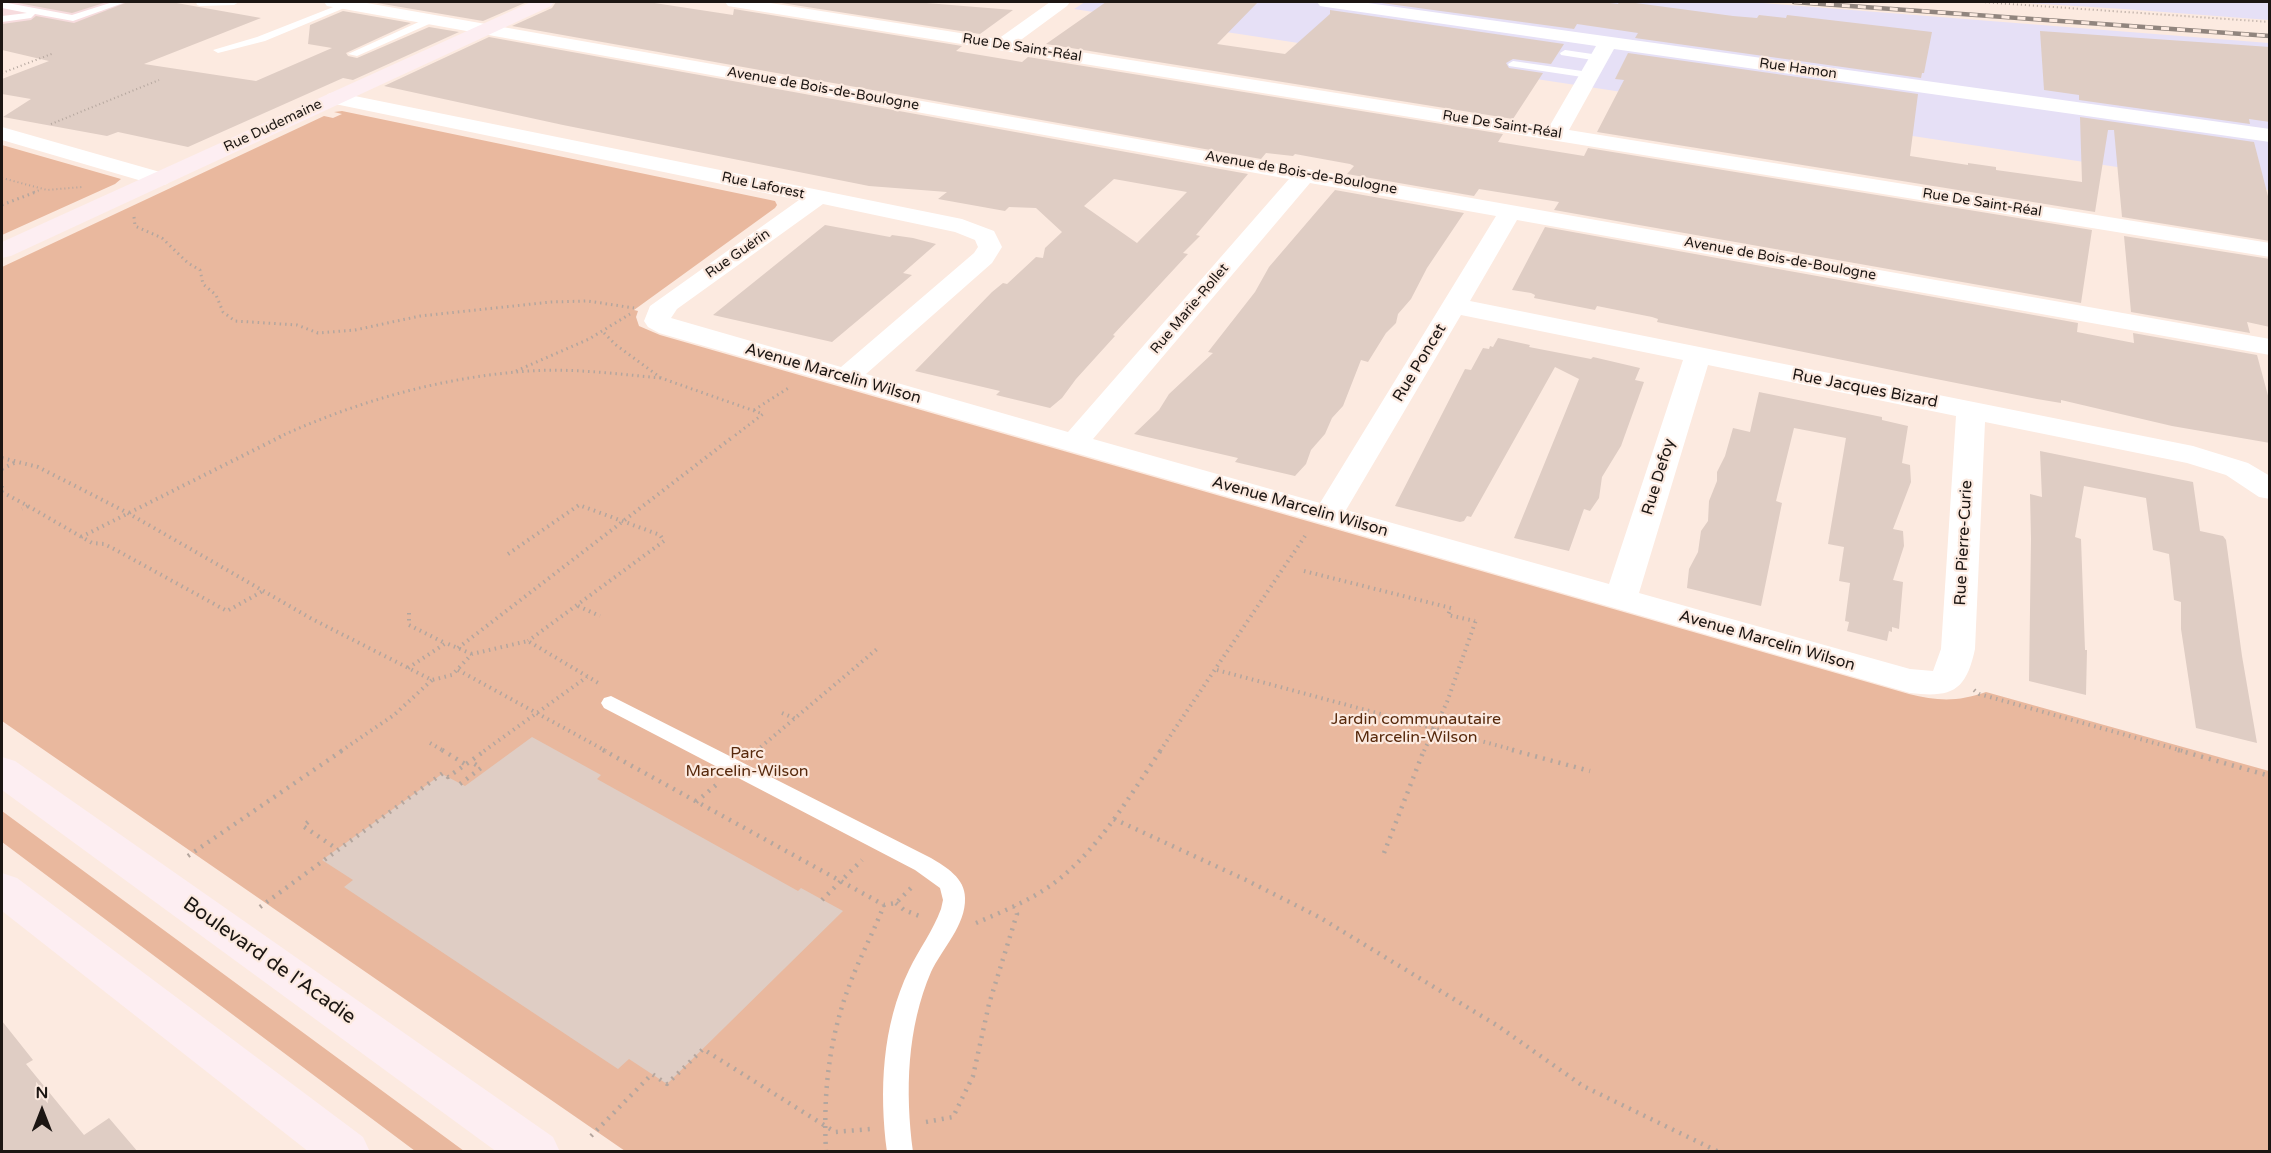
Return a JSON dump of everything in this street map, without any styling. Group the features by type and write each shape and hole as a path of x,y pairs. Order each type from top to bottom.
{"main road":[{"name":"Rue Dudemaine","path":"2,250 545,2"},
{"name":"Boulevard de l'Acadie","path":"2,771 536,1152"},
{"path":"2,889 346,1152"}],"street":[{"name":"Rue De Saint-Réal","path":"734,2 2270,250"},
{"name":"Rue Hamon","path":"1326,2 1599,58 2270,136"},
{"name":"Avenue de Bois-de-Boulogne","path":"341,3 2270,347"},
{"path":"1032,3 1058,4"},
{"path":"1002,45 1058,4"},
{"path":"1556,134 1599,58"},
{"name":"Rue Laforest","path":"335,98 969,228 985,236 989,243 989,250 983,258 845,378"},
{"path":"2,133 159,178"},
{"name":"Rue Marie-Rollet","path":"1075,442 1305,174"},
{"name":"Rue Guérin","path":"659,312 818,197"},
{"name":"Rue Poncet","path":"1317,524 1344,491 1510,210"},
{"name":"Rue Jacques Bizard","path":"1454,306 2204,458 2237,469 2270,490"},
{"name":"Avenue Marcelin Wilson","path":"659,312 657,321 668,327 1075,442 1317,524 1620,600 1910,681 1941,682 1952,675"},
{"name":"Rue Defoy","path":"1620,600 1698,355"},
{"name":"Rue Pierre-Curie","path":"1952,675 1958,649 1971,411"}],"lane":[{"path":"2,5 73,18 121,2"},
{"path":"200,3 234,2"},
{"path":"218,50 246,45 341,3"},
{"path":"2,19 45,13"},
{"path":"353,54 432,19"},
{"path":"1565,53 1599,58"},
{"path":"1513,64 1599,58"},
{"path":"609,696 923,864 949,883 953,890 952,908 921,969 904,1020 896,1082 900,1152"}],"path":[{"path":"1981,2 2270,22"},
{"path":"2,73 54,53"},
{"path":"43,127 159,80"},
{"path":"2,178 41,189 84,187"},
{"path":"2,205 41,189"},
{"path":"135,214 133,222 135,226 162,238 188,263 200,270 203,284 213,290 220,301 223,312 235,321 297,325 318,333 337,332 400,319 551,302 588,301 638,309 603,333 513,372"},
{"path":"603,333 661,378"},
{"path":"81,537 276,437 352,405 432,384 513,372 590,371 661,378 762,414 458,648"},
{"path":"754,410 798,382"},
{"path":"2,458 18,460 38,467 128,513 263,591 432,680"},
{"path":"2,468 18,460"},
{"path":"2,486 2,492 81,537 92,543 110,547 227,612 263,591"},
{"path":"188,856 394,715 432,680 444,678 458,670 472,654 528,641 664,541 660,535 579,505 508,554"},
{"path":"22,509 28,506"},
{"path":"969,923 975,923 1014,907 1058,880 1102,835 1317,524"},
{"path":"1304,571 1451,608 1448,615 1476,620 1447,702 1433,728 1384,853"},
{"path":"578,606 600,616"},
{"path":"409,613 409,625 472,654"},
{"path":"528,641 587,677 609,696"},
{"path":"408,668 446,643"},
{"path":"770,740 877,649"},
{"path":"458,670 884,905 896,903 916,883"},
{"path":"1216,670 1590,771"},
{"path":"260,907 443,773 448,777 587,677"},
{"path":"1979,694 2270,776"},
{"path":"782,713 796,719"},
{"path":"430,743 481,768 460,783"},
{"path":"1114,819 1246,880 1328,922 1498,1026 1583,1086 1719,1152"},
{"path":"308,822 303,826 337,849"},
{"path":"822,900 847,876"},
{"path":"896,903 904,910 928,919"},
{"path":"826,1152 823,1091 831,1039 851,980 884,905"},
{"path":"897,1127 952,1118 974,1076 989,1004 1017,914 1014,907"},
{"path":"591,1136 652,1074 667,1084 703,1049 835,1132"}],"shaded area":[{"path":"2,2 137,2 39,37 2,30"},
{"path":"1085,2 1750,2 2269,43 2269,190 1074,9"},
{"path":"2011,2 2269,2 2269,20 2124,9"}],"green space":[{"name":"Parc Marcelin-Wilson","path":"342,111 775,201 777,205 775,208 634,310 638,311 636,317 639,326 660,335 1909,694 1948,699 1966,698 1986,692 2269,771 2269,1151 625,1151 2,721 2,267 324,116 333,118 342,114 334,112"},
{"path":"2,145 121,179 115,184 2,235"},
{"path":"2,811 464,1151 415,1151 2,842"}],"building":[{"path":"12,2 107,2 72,13"},
{"path":"128,2 171,2 261,18 144,64 256,81 332,48 308,44 310,25 343,11 411,23 346,53 348,56 357,58 429,27 459,32 353,80 343,78 188,147 118,132 107,136 3,117 31,99 2,94 2,79 49,61 2,50 2,24 31,20 36,16 74,23"},
{"path":"371,2 527,2 483,21"},
{"path":"556,2 648,2 733,15 734,9 962,46 956,51 1022,62 1028,57 1503,134 1498,142 1584,156 1588,148 2092,230 2081,303 1554,210 1559,202 1479,189 1474,196 1347,174 1354,166 1295,154 1293,156 1266,153 1261,159 512,26 552,8"},
{"path":"775,2 914,2 1013,10 980,34"},
{"path":"1106,2 1258,2 1217,44 1285,54 1330,14 1330,10 1564,44 1551,64 1513,59 1506,63 1509,68 1543,73 1513,119 1046,44"},
{"path":"1374,2 1602,2 1618,4 1628,2 1733,16 1757,18 1759,15 1786,18 1787,15 1932,32 1921,78 1635,38 1638,33 1577,24 1574,29"},
{"path":"2040,31 2270,47 2270,122 2249,119 2250,124 2079,100 2079,95 2044,90"},
{"path":"489,37 1248,174 1196,235 1200,236 1183,253 1188,254 1113,335 1115,336 1062,398 1050,408 996,395 1000,391 915,371 992,292 1003,283 1007,284 1036,257 1043,258 1045,248 1062,232 1036,208 1009,207 1005,211 938,199 947,192 869,186 563,125 384,86","holes":["1114,179 1187,192 1137,243 1084,206"]},
{"path":"1628,53 1918,94 1910,156 1996,167 1996,170 2082,182 2080,117 2254,142 2270,204 2270,241 2122,217 2114,130 2108,130 2095,212 1597,132 1624,80 1615,79"},
{"path":"1335,190 1464,213 1427,268 1411,299 1398,314 1396,323 1386,333 1368,362 1361,360 1343,406 1332,418 1325,434 1311,450 1306,464 1295,476 1235,462 1238,458 1134,434 1159,410 1169,394 1213,353 1208,352 1255,292 1269,267"},
{"path":"825,225 890,237 892,235 913,238 936,244 903,273 912,275 832,342 713,315"},
{"path":"1545,227 2078,323 2077,332 2134,343 2133,333 2257,355 2270,403 2270,443 2172,426 2061,400 2061,403 2037,399 1921,376 1657,322 1658,319 1652,317 1597,306 1595,310 1534,298 1535,295 1531,293 1512,290"},
{"path":"2124,236 2270,259 2270,327 2247,322 2250,333 2131,312"},
{"path":"1498,338 1530,345 1529,347 1591,359 1593,357 1640,368 1635,380 1644,382 1621,446 1602,477 1599,498 1590,511 1584,509 1569,551 1514,538 1579,379 1555,367 1471,517 1467,516 1464,521 1460,522 1395,506 1465,369 1471,370 1483,348 1493,347"},
{"path":"1759,392 1882,417 1882,420 1908,426 1902,463 1910,465 1911,482 1893,529 1903,531 1904,546 1893,580 1903,582 1899,629 1892,627 1887,641 1847,631 1849,622 1845,621 1850,583 1839,581 1844,547 1828,544 1846,438 1794,428 1776,501 1782,503 1761,606 1687,588 1689,569 1698,552 1701,531 1708,521 1709,501 1733,428 1750,432"},
{"path":"2040,451 2193,482 2200,531 2223,536 2226,540 2257,743 2196,728 2181,629 2181,602 2174,600 2169,554 2153,550 2146,498 2084,486 2075,537 2081,539 2085,650 2087,650 2086,695 2029,681 2030,494 2042,497"},
{"path":"532,737 601,775 597,779 798,891 801,888 843,911 667,1084 629,1059 618,1069 344,887 353,880 322,860 442,774 465,786"},
{"path":"2,1021 33,1060 26,1064 84,1135 109,1118 138,1152 2,1152"}],"railway":[{"path":"1794,2 2270,36"}],"park label":[{"name":"Jardin communautaire Marcelin-Wilson","path":"1416,729"}]}
